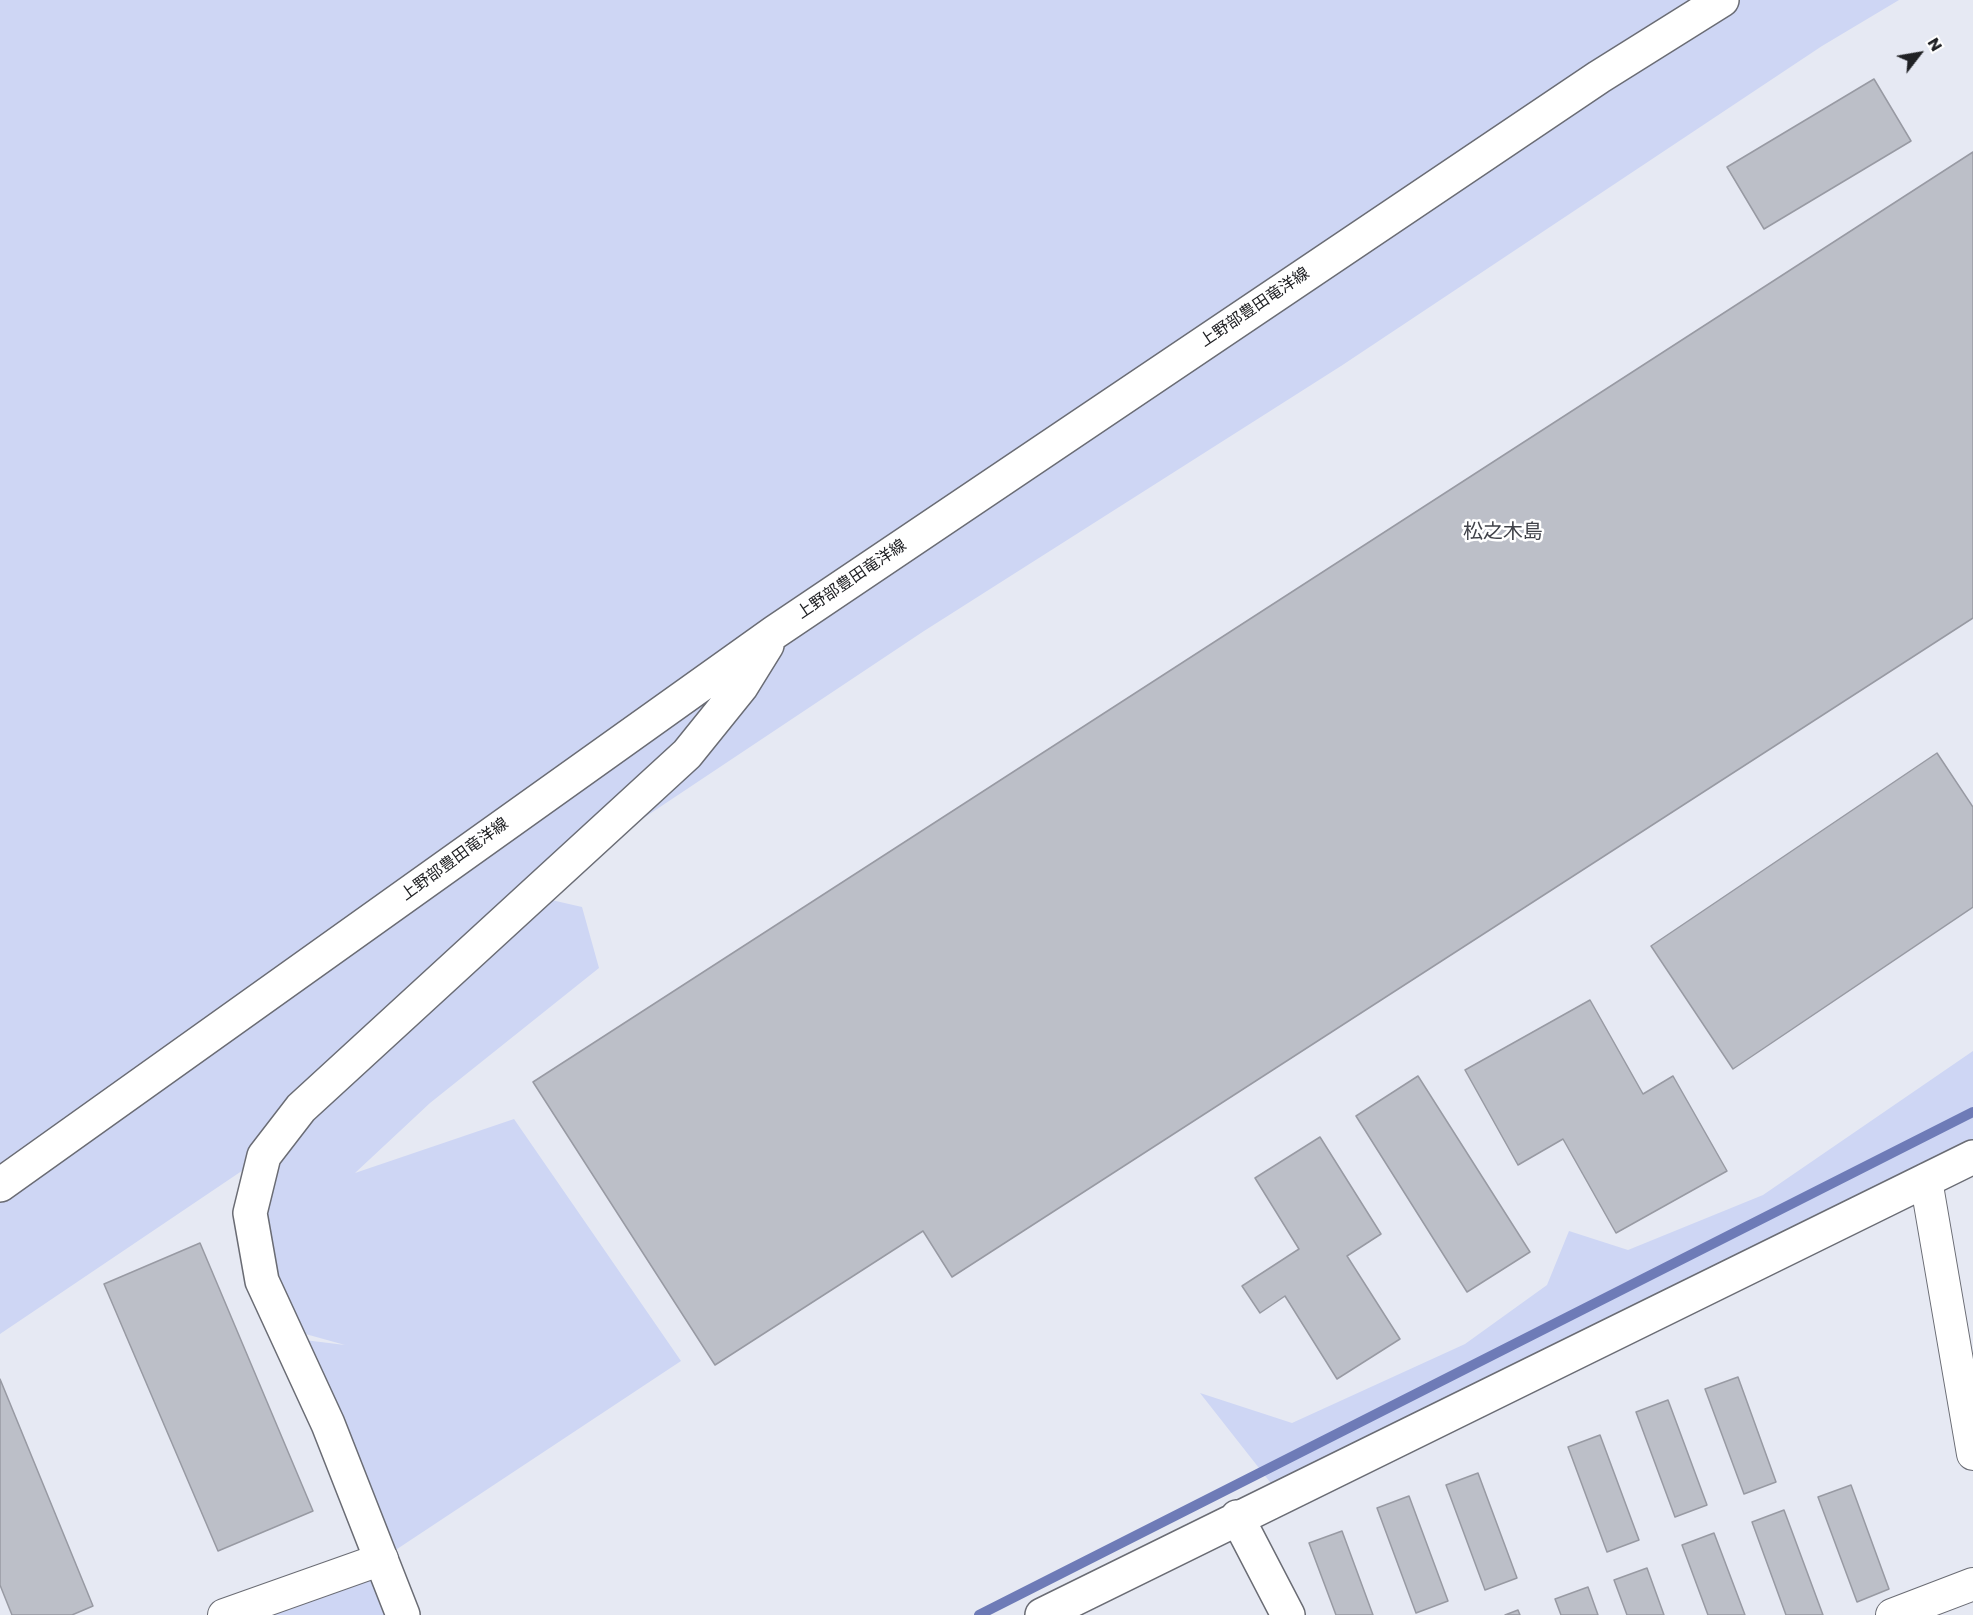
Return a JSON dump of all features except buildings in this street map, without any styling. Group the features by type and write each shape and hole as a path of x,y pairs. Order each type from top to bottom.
{"street":[{"name":"上野部豊田竜洋線","path":"0,1185 775,632 1599,76 1722,0"},
{"path":"403,1615 328,1424 262,1281 250,1213 264,1156 301,1108 687,754 741,687 775,632"},
{"path":"1042,1615 1237,1517 1973,1157"},
{"path":"1926,1180 1973,1454"},
{"path":"1237,1517 1288,1615"},
{"path":"224,1615 382,1559"},
{"path":"1892,1615 1973,1584"}],"shaded area":[{"path":"0,0 1899,0 1822,46 1341,366 924,631 546,883 534,896 582,907 599,968 430,1103 355,1173 514,1119 681,1361 382,1559 288,1338 345,1345 284,1328 250,1213 264,1156 0,1334"},
{"path":"1973,1051 1973,1156 1281,1496 1200,1393 1292,1423 1465,1344 1547,1285 1569,1231 1628,1250 1763,1195"},
{"path":"386,1570 400,1615 249,1615"}],"waterway":[{"path":"979,1615 1973,1112"}],"district":[{"name":"松之木島","path":"1503,533"}]}
